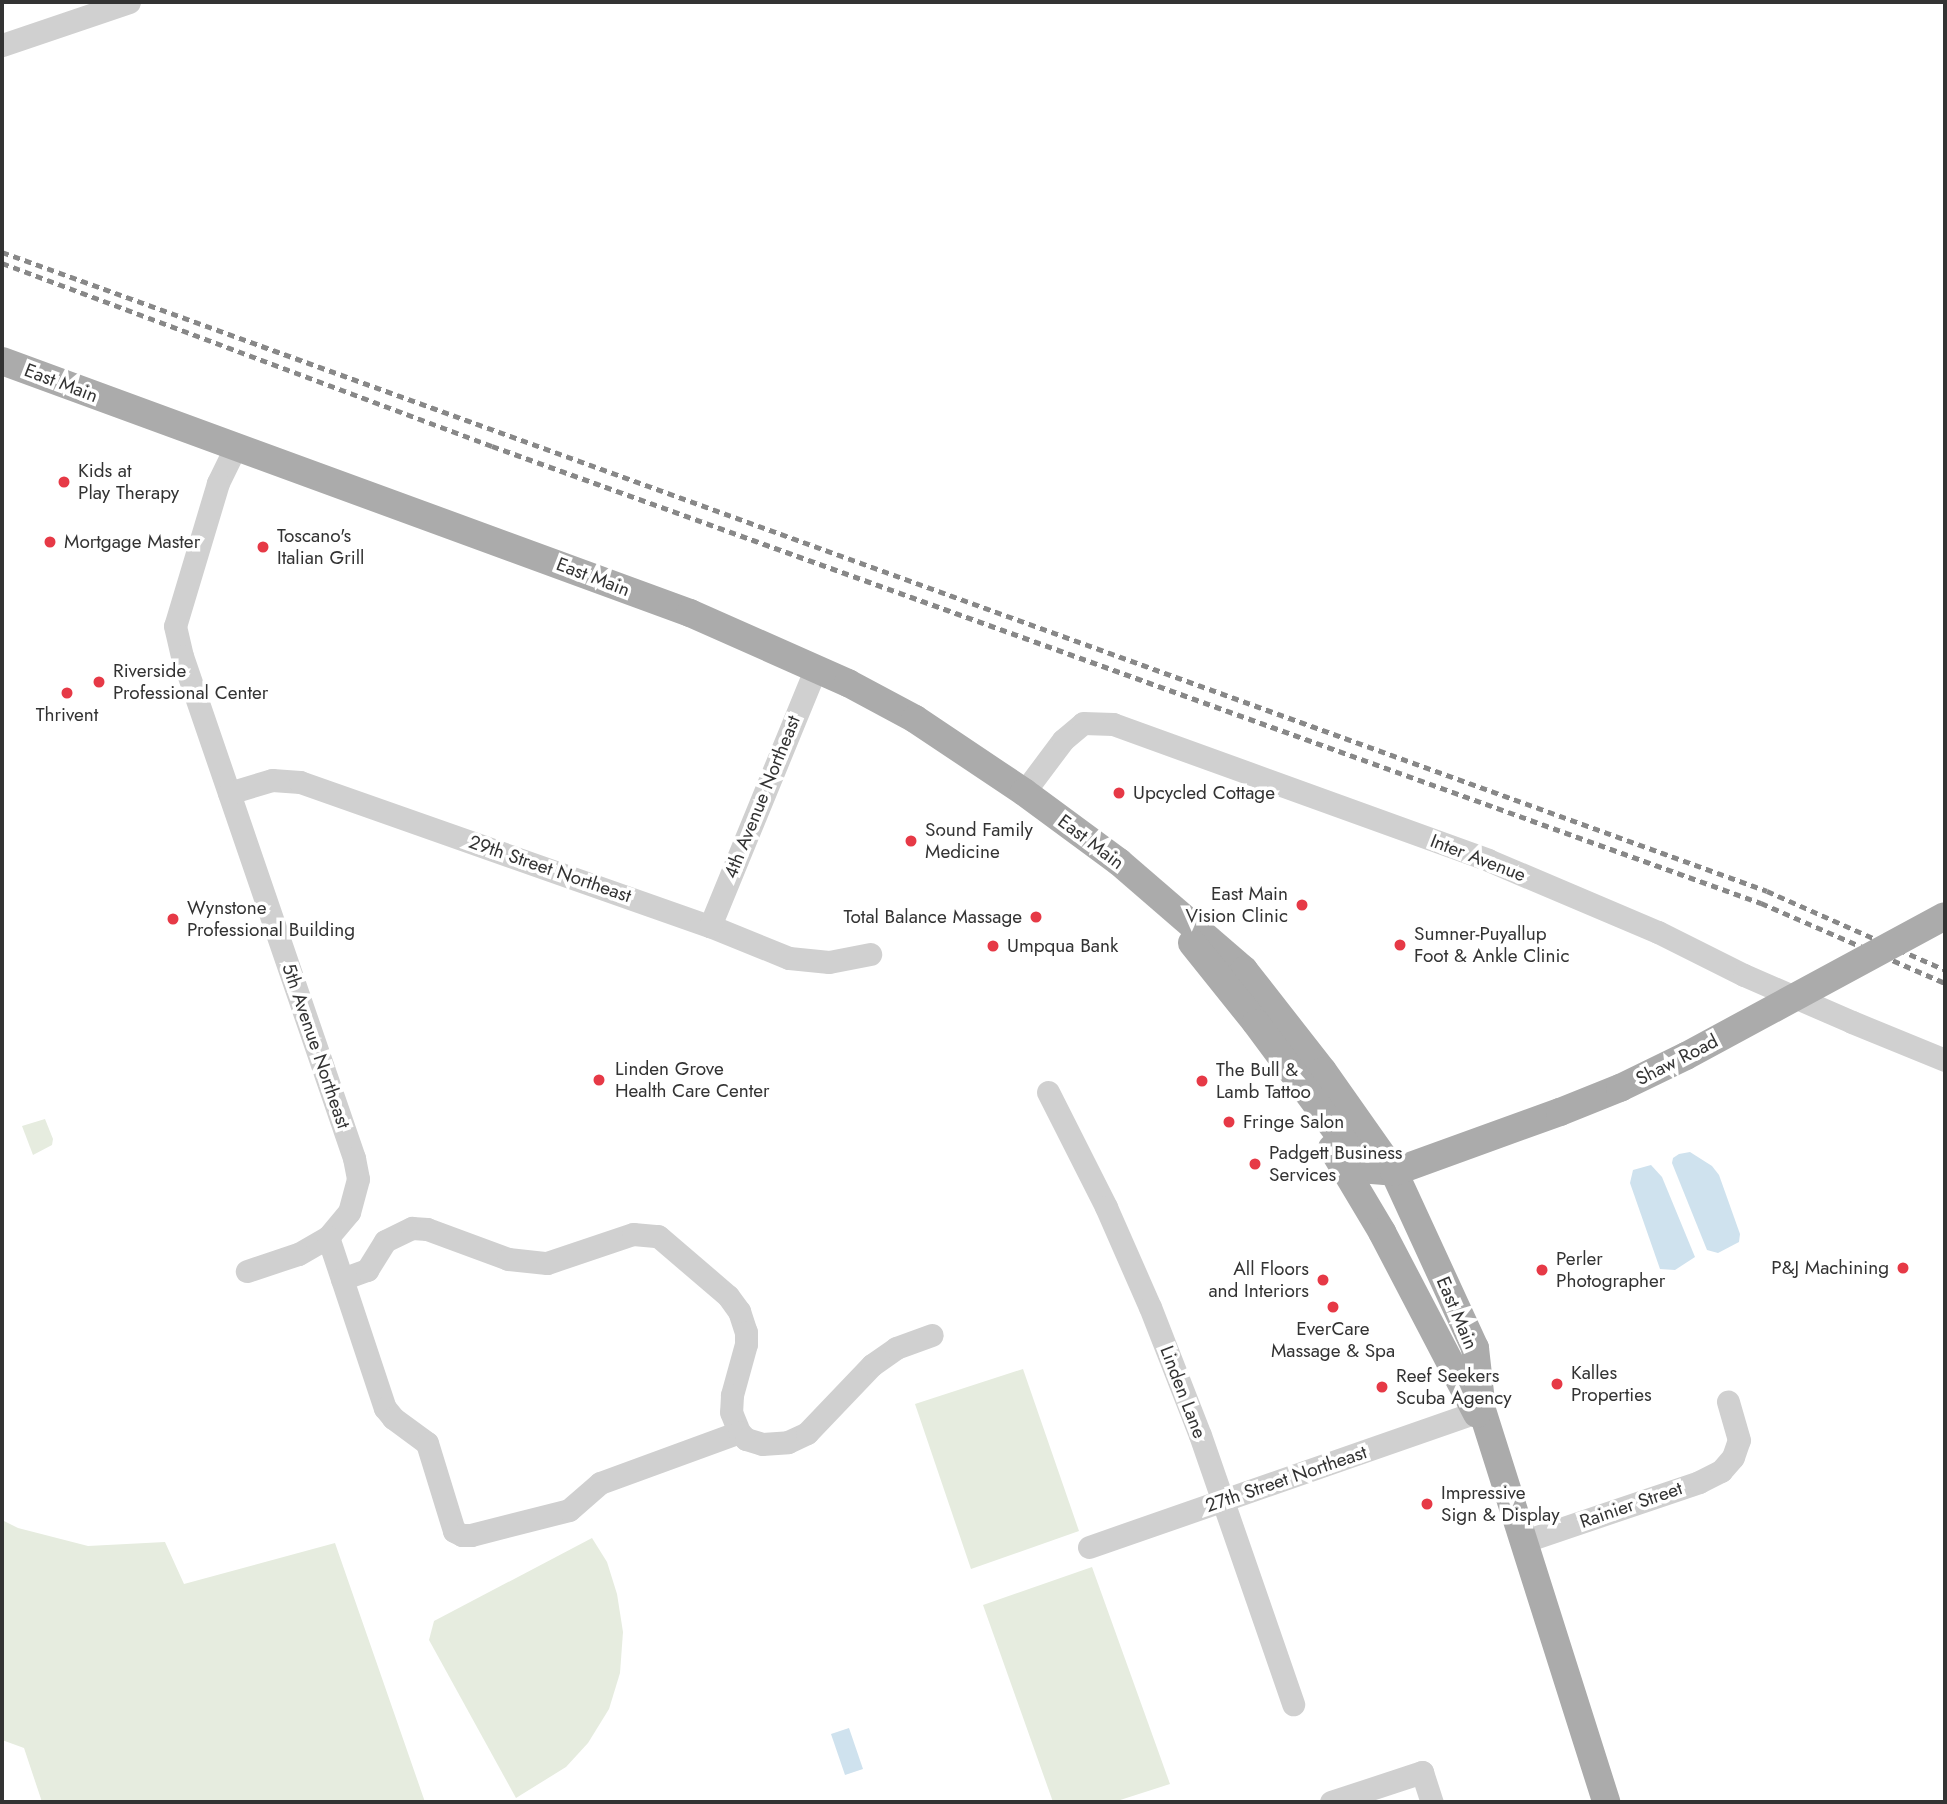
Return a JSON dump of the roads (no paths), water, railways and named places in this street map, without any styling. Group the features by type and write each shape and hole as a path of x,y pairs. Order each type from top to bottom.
{"main road":[{"name":"East Main","path":"2,360 235,448 690,613 816,668 915,719 1024,792 1141,881 1244,970 1266,995 1394,1172 1475,1348 1479,1411"},
{"name":"East Main","path":"1141,881 1256,1023 1360,1163 1372,1170 1394,1172"},
{"name":"Shaw Road","path":"1394,1172 1572,1108 1686,1056 1945,916"},
{"name":"East Main","path":"1256,1023 1304,1098 1382,1232 1434,1335 1479,1411 1606,1802"},
{"name":"East Main","path":"1394,1172 1390,1183 1392,1211 1434,1335"}],"street":[{"path":"2,45 130,2"},
{"name":"5th Avenue Northeast","path":"235,448 218,483 175,619 178,645 354,1158 358,1179 354,1201 328,1237 298,1254 247,1271"},
{"name":"4th Avenue Northeast","path":"710,926 816,668"},
{"name":"Inter Avenue","path":"1024,792 1063,740 1083,723 1113,724 1488,860 1658,932 1744,975 1945,1060"},
{"name":"29th Street Northeast","path":"229,793 272,780 300,782 710,926 801,961 829,962 870,954"},
{"name":"Linden Lane","path":"1048,1092 1106,1208 1150,1307 1223,1501 1293,1704"},
{"path":"342,1279 366,1269 385,1241 412,1228 427,1229 508,1259 547,1264 633,1234 658,1236 727,1296 743,1321 746,1344 732,1395 731,1412 739,1432 746,1439 762,1444 774,1444 799,1437 816,1426 872,1365 896,1348 932,1335"},
{"path":"328,1237 386,1408 393,1418 419,1434 427,1443 448,1503 454,1531 462,1535 569,1510 600,1483 739,1432"},
{"name":"Rainier Street","path":"1522,1542 1699,1482 1721,1471 1734,1457 1739,1440 1728,1402"},
{"name":"27th Street Northeast","path":"1089,1548 1479,1411"},
{"path":"1331,1802 1422,1772 1432,1802"}],"water":[{"path":"1690,1152 1712,1166 1719,1175 1740,1234 1739,1242 1718,1253 1707,1250 1672,1163 1673,1158 1679,1154"},
{"path":"1651,1165 1662,1177 1695,1257 1675,1270 1660,1269 1630,1183 1633,1170"},
{"path":"849,1728 863,1769 845,1775 831,1734"}],"railway":[{"path":"2,252 1767,891 1945,970"},
{"path":"2,263 492,446 1761,903 1945,983"}],"place":[{"name":"Kids at Play Therapy","path":"64,482"},
{"name":"Mortgage Master","path":"50,542"},
{"name":"Toscano's Italian Grill","path":"263,547"},
{"name":"Riverside Professional Center","path":"99,682"},
{"name":"Thrivent","path":"67,693"},
{"name":"Upcycled Cottage","path":"1119,793"},
{"name":"Sound Family Medicine","path":"911,841"},
{"name":"East Main Vision Clinic","path":"1302,905"},
{"name":"Total Balance Massage","path":"1036,917"},
{"name":"Wynstone Professional Building","path":"173,919"},
{"name":"Sumner-Puyallup Foot & Ankle Clinic","path":"1400,945"},
{"name":"Umpqua Bank","path":"993,946"},
{"name":"Linden Grove Health Care Center","path":"599,1080"},
{"name":"The Bull & Lamb Tattoo","path":"1202,1081"},
{"name":"Fringe Salon","path":"1229,1122"},
{"name":"Padgett Business Services","path":"1255,1164"},
{"name":"P&J Machining","path":"1903,1268"},
{"name":"Perler Photographer","path":"1542,1270"},
{"name":"All Floors and Interiors","path":"1323,1280"},
{"name":"EverCare Massage & Spa","path":"1333,1307"},
{"name":"Kalles Properties","path":"1557,1384"},
{"name":"Reef Seekers Scuba Agency","path":"1382,1387"},
{"name":"Impressive Sign & Display","path":"1427,1504"}]}
